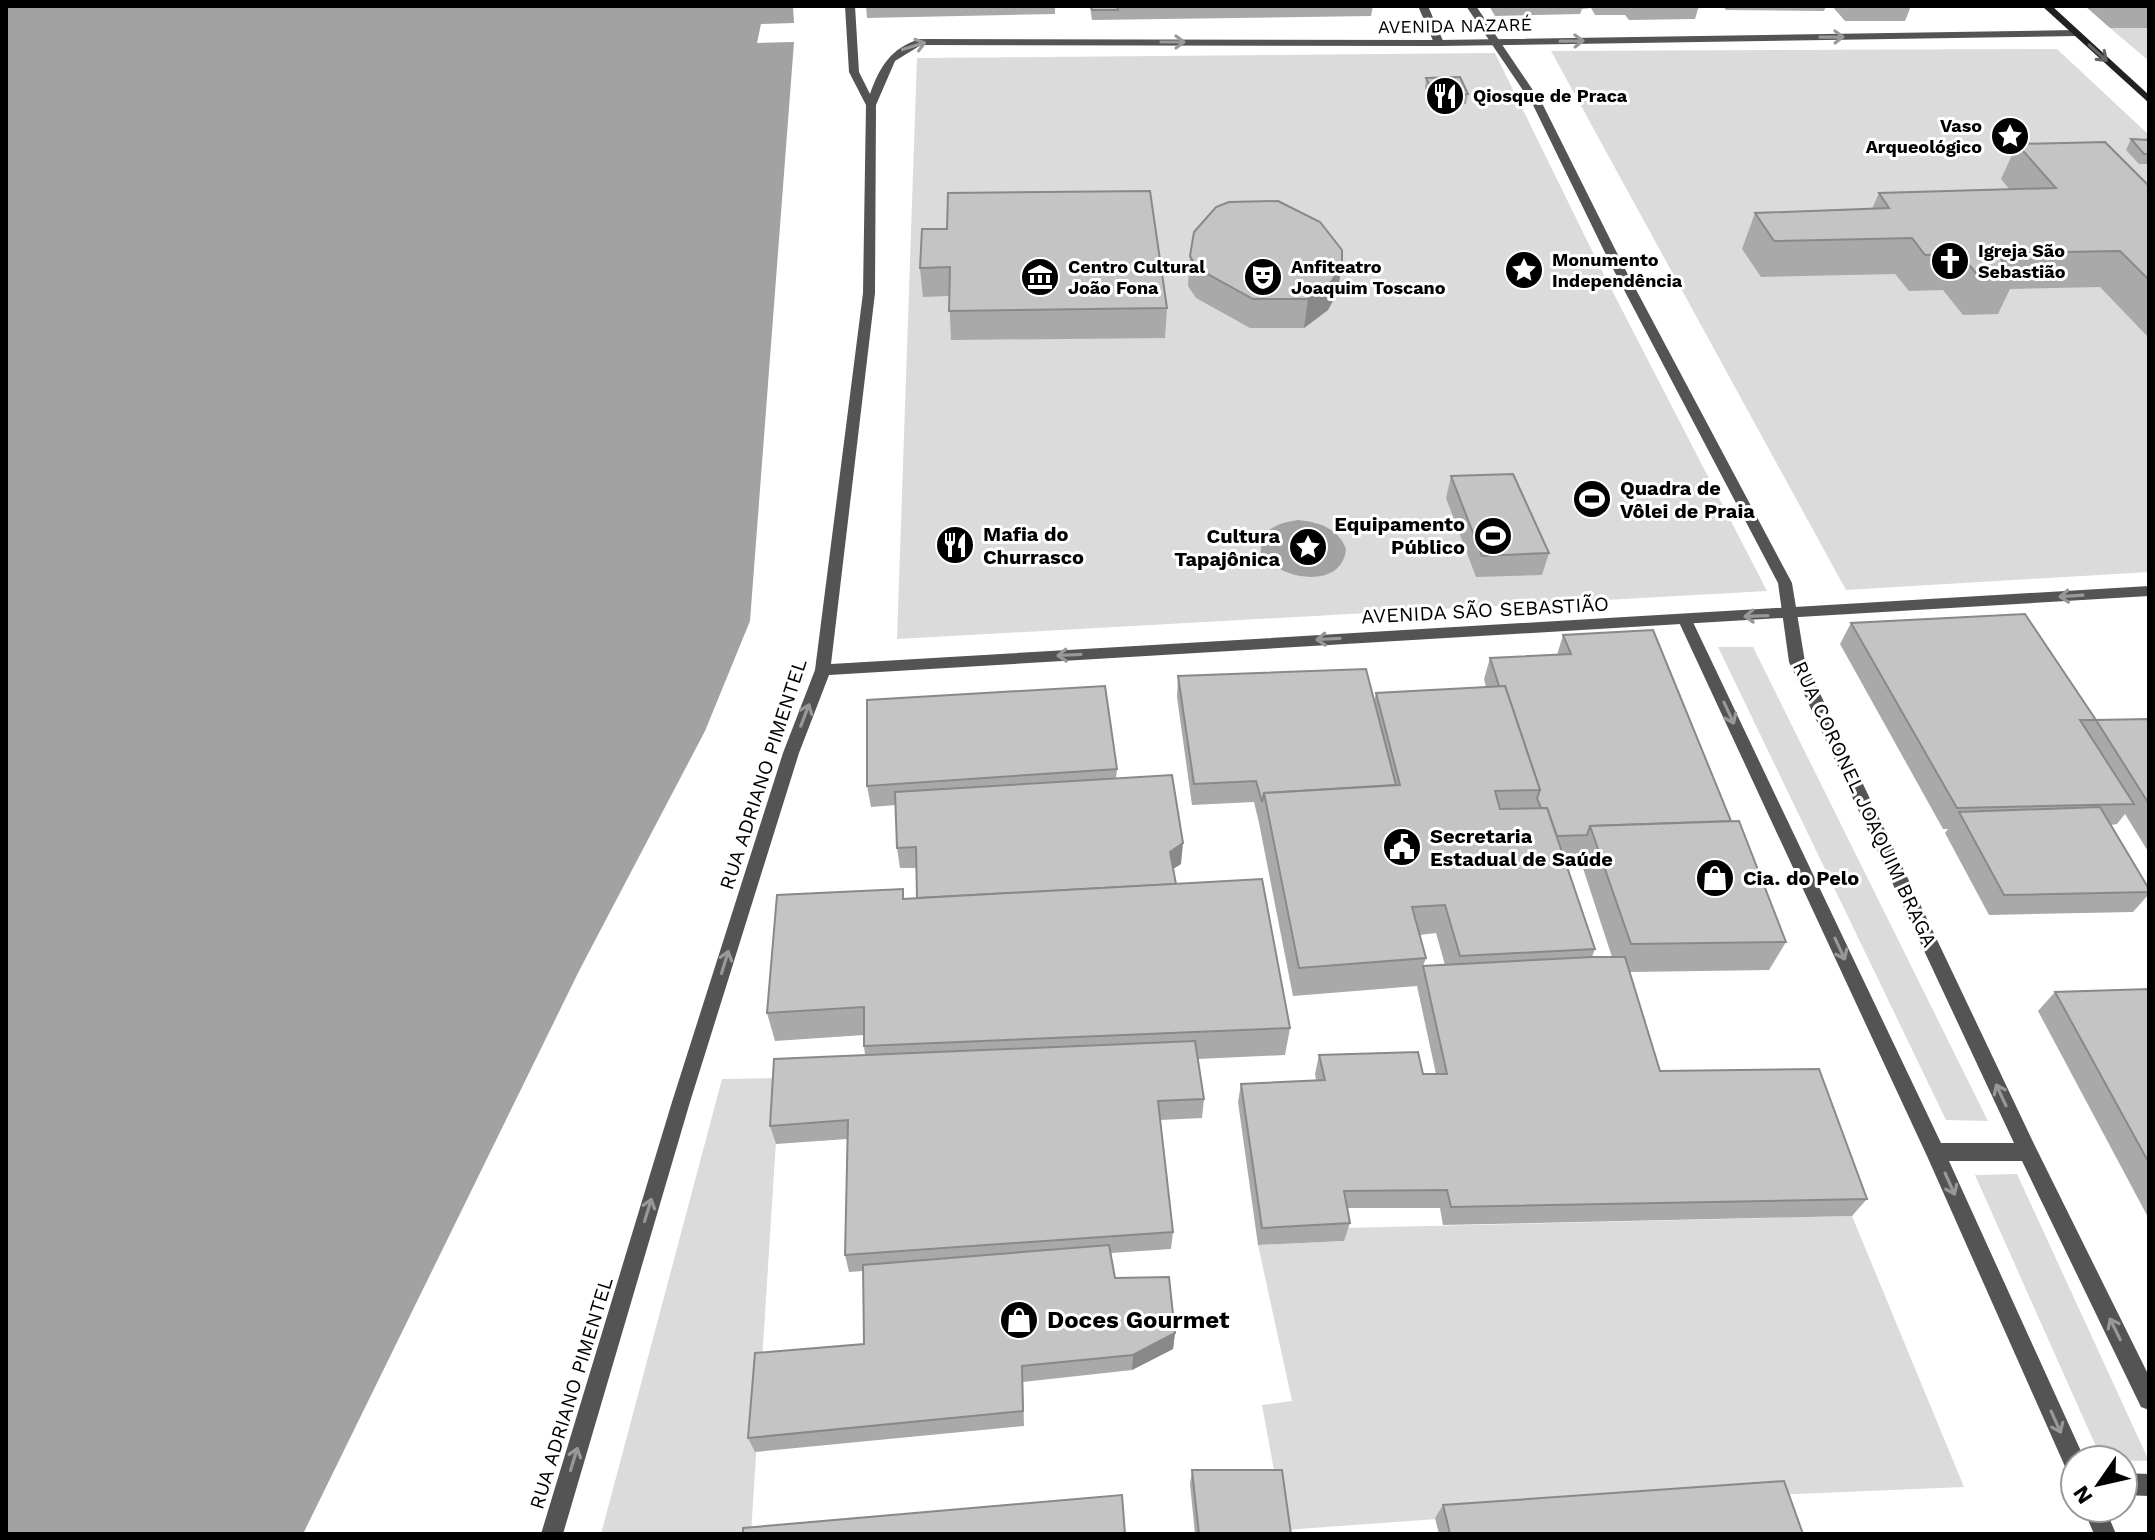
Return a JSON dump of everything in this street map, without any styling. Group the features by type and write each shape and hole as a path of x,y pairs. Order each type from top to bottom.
{"main road":[{"path":"2047,6 2149,100"}],"street":[{"name":"RUA ADRIANO PIMENTEL","path":"552,1534 690,1071 791,753 823,670 869,293 871,105 854,72 850,6"},
{"path":"1423,6 1439,43"},
{"name":"RUA CORONEL JOAQUIM BRAGA","path":"1471,6 1538,105 1618,267 1785,583 1797,662 2028,1152 2149,1399"},
{"name":"AVENIDA NAZARÉ","path":"871,105 888,60 903,48 920,42 1439,43 2076,33"},
{"name":"AVENIDA SÃO SEBASTIÃO","path":"823,670 2149,591"},
{"path":"1684,618 1935,1152 2066,1444"},
{"path":"1935,1152 2028,1152"}],"shaded area":[{"path":"6,6 793,6 794,23 761,24 757,43 794,42 750,621 705,731 579,971 303,1534 6,1534"},
{"path":"2149,27 2149,61 2110,28"},
{"path":"2057,49 2149,135 2149,572 1846,590 1551,51"},
{"path":"1495,53 1601,269 1767,591 897,639 917,58"},
{"path":"1298,520 1327,527 1343,542 1346,549 1342,562 1333,571 1322,576 1294,575 1269,562 1261,553 1263,538 1271,529"},
{"path":"1718,647 1753,647 1988,1121 1946,1120"},
{"path":"780,1078 751,1534 601,1534 722,1079"},
{"path":"2017,1174 2149,1461 2139,1461 2139,1444 2095,1444 1975,1175"},
{"path":"1852,1216 1964,1487 1769,1495 1285,1530 1262,1405 1292,1401 1258,1245 1344,1241 1342,1228"}],"building":[{"path":"1091,6 1117,6 1118,10 1092,10"},
{"path":"1460,77 1468,94 1435,95 1426,78"},
{"path":"2131,139 2149,140 2149,154 2144,154"},
{"path":"2105,142 2149,186 2149,280 2120,251 1996,253 2016,278 1981,279 1960,254 1925,255 1912,238 1774,241 1755,213 1889,208 1879,193 2056,188 2017,144"},
{"name":"Centro Cultural João Fona","path":"1150,191 1167,308 949,311 950,267 920,268 922,229 947,229 948,193"},
{"name":"Anfiteatro Joaquim Toscano","path":"1278,201 1320,222 1342,250 1342,262 1332,281 1308,299 1253,299 1197,268 1190,256 1194,232 1216,207 1229,202"},
{"path":"1513,474 1549,553 1482,556 1451,476"},
{"path":"2025,614 2096,720 2080,720 2134,804 1957,808 1851,623"},
{"path":"1653,630 1731,821 1590,826 1587,835 1557,836 1547,808 1541,808 1537,798 1540,790 1505,686 1499,686 1490,658 1571,654 1563,635"},
{"path":"1366,669 1396,785 1264,793 1262,802 1256,781 1194,784 1178,676"},
{"path":"1105,686 1117,769 867,786 867,700"},
{"name":"Secretaria Estadual de Saúde","path":"1505,686 1540,790 1495,791 1500,809 1547,808 1595,949 1460,956 1445,905 1412,907 1426,958 1299,968 1264,793 1400,785 1376,693"},
{"path":"2149,719 2149,804 2096,720"},
{"path":"1172,775 1183,843 1170,852 1176,884 917,898 916,847 897,848 895,792"},
{"path":"2100,807 2149,892 2004,895 1959,812"},
{"path":"1739,821 1786,942 1631,944 1590,826"},
{"path":"1262,879 1290,1028 864,1046 864,1007 767,1013 777,895 903,889 903,899"},
{"path":"1625,957 1660,1071 1819,1069 1867,1199 1451,1207 1447,1190 1344,1191 1350,1223 1262,1228 1241,1084 1325,1080 1319,1055 1418,1052 1423,1074 1447,1074 1423,966"},
{"path":"2149,989 2149,1163 2055,992"},
{"path":"1195,1041 1204,1099 1158,1101 1173,1232 845,1255 848,1120 770,1126 774,1059"},
{"path":"1109,1245 1115,1278 1169,1277 1175,1333 1133,1355 1022,1366 1023,1411 748,1438 755,1353 864,1344 863,1265"},
{"path":"1192,1470 1282,1470 1291,1534 1199,1534"},
{"path":"1784,1481 1803,1534 1450,1534 1443,1505"},
{"path":"1122,1495 1125,1534 743,1534 743,1528"}],"place":[{"name":"Qiosque de Praca","path":"1445,96"},
{"name":"Vaso Arqueológico","path":"2010,136"},
{"name":"Igreja São Sebastião","path":"1950,261"},
{"name":"Monumento Independência","path":"1524,270"},
{"name":"Centro Cultural João Fona","path":"1040,277"},
{"name":"Anfiteatro Joaquim Toscano","path":"1263,277"},
{"name":"Quadra de Vôlei de Praia","path":"1592,499"},
{"name":"Equipamento Público","path":"1493,536"},
{"name":"Mafia do Churrasco","path":"955,545"},
{"name":"Cultura Tapajônica","path":"1308,547"},
{"name":"Secretaria Estadual de Saúde","path":"1402,847"},
{"name":"Cia. do Pelo","path":"1715,878"},
{"name":"Doces Gourmet","path":"1019,1320"}]}
